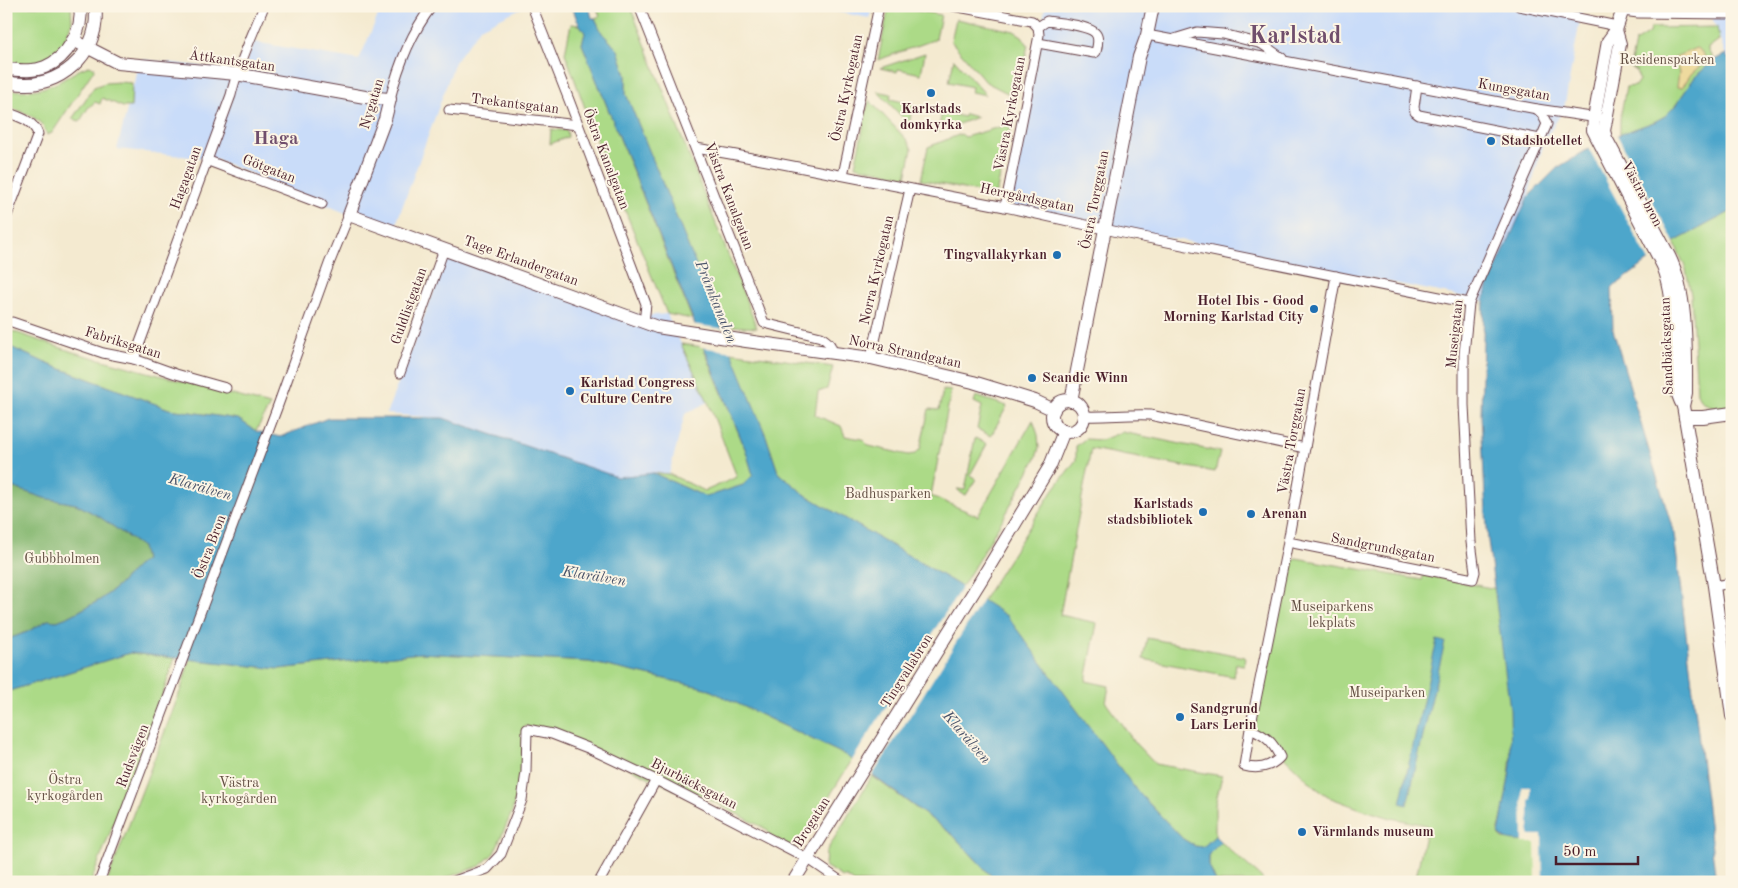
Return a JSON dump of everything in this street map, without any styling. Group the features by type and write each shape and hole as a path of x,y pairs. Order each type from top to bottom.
{"street":[{"path":"6,69 33,70 45,67 57,60 69,47 79,26 80,6"},
{"path":"6,81 12,84 33,84 50,80 66,72 80,60 95,33 97,23 96,6"},
{"name":"Hagagatan","path":"134,359 231,95 236,74 264,6"},
{"name":"Nygatan","path":"349,215 385,118 395,79 422,18 432,6"},
{"name":"Östra Kanalgatan","path":"532,6 646,304 644,323"},
{"name":"Västra Kanalgatan","path":"639,6 764,323 820,337 832,347 832,353"},
{"name":"Östra Kyrkogatan","path":"843,175 879,6"},
{"path":"952,6 1032,21 1038,27 1047,21 1091,29 1098,36 1096,52 1094,53 1038,43"},
{"name":"Östra Torggatan","path":"1071,401 1139,56 1147,35 1152,6"},
{"path":"1518,6 1616,28"},
{"path":"1600,118 1620,44 1616,28 1624,8 1638,13 1732,14"},
{"name":"Västra Kyrkogatan","path":"1005,207 1038,43 1038,27"},
{"name":"Kungsgatan","path":"1172,40 1197,32 1223,34 1262,44 1288,61"},
{"name":"Kungsgatan","path":"1147,35 1537,109 1600,118"},
{"name":"Åttkantsgatan","path":"73,40 118,63 236,74 390,100"},
{"path":"1417,86 1414,107 1415,112 1419,115 1540,139"},
{"name":"Museigatan","path":"1473,579 1475,572 1471,542 1464,405 1464,354 1469,303 1547,124 1537,109"},
{"name":"Trekantsgatan","path":"449,110 578,125"},
{"path":"6,112 36,126 38,134 6,218"},
{"name":"Västra bron","path":"1600,118 1604,131 1602,140 1665,258"},
{"name":"Herrgårdsgatan","path":"696,148 1005,207 1469,303"},
{"name":"Götgatan","path":"206,160 322,204"},
{"name":"Norra Kyrkogatan","path":"871,358 910,189"},
{"name":"Tage Erlandergatan","path":"349,215 644,323 684,331"},
{"name":"Östra Bron","path":"180,668 325,274 349,215"},
{"name":"Guldlistgatan","path":"400,373 444,249"},
{"name":"Sandbäcksgatan","path":"1665,258 1678,276 1682,298 1686,388 1684,412 1714,586 1732,716"},
{"name":"Västra Torggatan","path":"1250,729 1260,733 1274,743 1280,756 1277,761 1258,769 1244,766 1250,729 1288,542 1336,276"},
{"name":"Fabriksgatan","path":"12,322 103,353 134,359 176,374 226,388"},
{"name":"Norra Strandgatan","path":"684,331 871,358 973,382 1035,401 1054,410"},
{"path":"1071,401 1080,406 1084,416 1082,423 1077,429 1070,432 1059,429 1054,422 1054,410 1062,402 1071,401"},
{"path":"1684,412 1703,417 1732,412"},
{"path":"1084,416 1150,415 1305,448"},
{"name":"Tingvallabron","path":"858,778 1050,466 1064,431"},
{"name":"Sandgrundsgatan","path":"1288,542 1473,579"},
{"path":"1714,586 1732,583"},
{"name":"Rudsvägen","path":"99,882 180,668"},
{"name":"Bjurbäcksgatan","path":"452,882 487,869 501,854 522,800 526,772 527,729 552,734 588,748 656,780 807,858 842,882"},
{"name":"Brogatan","path":"793,882 858,778"},
{"path":"599,882 656,780"}],"shaded area":[{"path":"382,6 525,6 480,28 455,62 395,227 348,214 218,160 117,149 140,59 243,71 254,42 359,60"},
{"path":"807,6 873,6 869,18"},
{"path":"1036,6 1589,6 1582,9 1564,109 1545,140 1528,197 1489,284 1484,301 1007,205 1045,8"},
{"path":"1628,6 1732,6 1732,57 1727,58 1709,9"},
{"path":"450,250 643,316 667,314 708,402 685,414 669,474 617,477 443,418 386,414"}],"green space":[{"path":"6,6 71,6 72,22 64,42 48,58 30,65 6,63"},
{"path":"596,6 630,6 757,328 720,325 626,94 626,75 618,50 602,33 595,18 600,16"},
{"path":"892,6 941,15 936,39 878,60 888,10"},
{"path":"956,19 1014,31 1022,36 1028,45 1016,101 1011,104 1008,103 1009,94 986,82 951,41"},
{"path":"571,24 580,25 585,33 582,44 692,319 667,314 597,141 565,53"},
{"name":"Residensparken","path":"1717,27 1719,40 1708,48 1714,60 1695,77 1675,106 1665,116 1654,122 1620,134 1620,119 1626,87 1635,86 1639,80 1637,71 1630,67 1635,42 1649,33 1650,28"},
{"path":"925,53 921,74 898,69 897,72 880,68"},
{"path":"954,59 986,95 971,92 972,87 949,82"},
{"path":"89,66 95,68 52,133 47,135 41,123 36,119 6,106 6,90 21,91 43,88 57,83"},
{"path":"105,83 132,83 131,107 123,107 102,98 100,104 95,102 88,108 80,121 72,119 94,87"},
{"path":"877,91 891,94 890,99 913,104 909,124"},
{"path":"869,100 907,140 912,149 906,177 855,166"},
{"path":"942,112 964,117 965,114 977,117 938,132"},
{"path":"1005,119 1011,124 995,194 921,180 928,147 961,134 965,137 1003,126"},
{"path":"551,129 567,131 568,137 550,144"},
{"path":"1732,211 1732,406 1716,407 1703,402 1697,393 1691,295 1686,269 1674,242"},
{"path":"6,329 73,352 270,405 256,431 238,419 169,409 48,364 6,345"},
{"path":"681,344 703,347 746,451 753,475 743,485 706,497 653,473 669,474 705,491 737,477 708,402"},
{"name":"Badhusparken","path":"731,352 833,367 827,389 818,392 815,415 841,426 845,436 862,439 869,446 908,455 915,454 920,449 929,409 939,410 943,390 951,391 931,496 978,516 1033,420 1038,435 1039,448 1036,458 1007,512 962,587 804,494 778,472 766,436"},
{"path":"976,396 1007,406 991,436 977,429 982,406 974,402"},
{"path":"1122,432 1220,452 1215,472 1091,449 1060,615 1097,623 1086,681 1109,686 1106,703 1136,744 1155,764 1222,776 1215,805 1215,836 1203,847 1195,846 1183,839 1137,791 983,600 1051,493 1076,460 1076,446 1085,439 1102,440"},
{"path":"975,438 987,444 970,475 976,479 966,495 957,489 965,490"},
{"name":"Gubbholmen","path":"6,485 44,498 76,504 100,517 142,547 145,560 100,600 70,616 57,621 48,620 27,632 6,640"},
{"name":"Museiparken","path":"1296,558 1422,580 1424,575 1496,589 1508,678 1511,722 1509,775 1498,834 1503,839 1538,841 1538,882 1415,882 1427,825 1391,818 1331,798 1316,788 1267,740 1252,734 1289,562"},
{"path":"1147,638 1245,657 1244,665 1236,664 1234,677 1143,659"},
{"name":"Östra kyrkogården","path":"130,653 175,658 157,711 91,882 6,882 6,692"},
{"name":"Västra kyrkogården","path":"420,653 589,662 705,688 852,760 800,844 790,847 770,836 768,830 683,786 675,790 554,732 525,726 521,772 512,812 494,853 480,866 443,879 440,882 107,882 181,689 190,659 279,669"},
{"path":"872,776 953,835 997,882 854,882 825,866 826,852"},
{"path":"1221,842 1261,877 1264,882 1216,882 1209,866 1209,854"}],"sand":[{"path":"1696,48 1700,50 1707,60 1691,74 1682,88 1677,87 1679,73 1675,57"}],"water":[{"name":"Klarälven","path":"572,6 589,6 592,18 595,18 602,33 618,50 626,75 626,94 766,436 778,472 804,494 962,587 1007,616 1137,791 1183,839 1195,846 1203,847 1215,836 1221,842 1209,854 1209,866 1216,882 997,882 953,835 845,755 705,688 589,662 420,653 279,669 130,653 6,692 6,640 27,632 48,620 57,621 70,616 100,600 145,560 142,547 100,517 76,504 44,498 6,485 6,345 48,364 169,409 238,419 256,431 280,437 328,418 443,418 617,477 653,473 706,497 743,485 753,475 746,451 582,44 585,33 577,20"},
{"path":"1726,54 1727,58 1732,57 1732,211 1674,242 1612,288 1613,330 1674,534 1716,882 1538,882 1538,841 1512,841 1499,834 1511,765 1510,709 1488,541 1485,497 1481,415 1484,301 1489,284 1528,197 1557,168 1585,151 1620,134 1665,116 1675,106 1695,77 1714,60"},
{"path":"1437,640 1445,642 1407,805 1400,803"}],"pier":[{"path":"1616,133 1675,244 1650,263 1588,147"},
{"path":"691,324 725,329 734,352 700,347"},
{"path":"963,585 984,598 871,778 851,762"},
{"path":"1522,787 1531,787 1529,835 1542,835 1543,882 1536,882 1535,843 1523,843"}],"place":[{"name":"Karlstads domkyrka","path":"931,93"},
{"name":"Stadshotellet","path":"1491,141"},
{"name":"Tingvallakyrkan","path":"1057,255"},
{"name":"Hotel Ibis - Good Morning Karlstad City","path":"1314,309"},
{"name":"Scandic Winn","path":"1032,378"},
{"name":"Karlstad Congress Culture Centre","path":"570,391"},
{"name":"Karlstads stadsbibliotek","path":"1203,512"},
{"name":"Arenan","path":"1251,514"},
{"name":"Sandgrund Lars Lerin","path":"1180,717"},
{"name":"Värmlands museum","path":"1302,832"}],"district":[{"name":"Karlstad","path":"1295,37"},
{"name":"Haga","path":"276,139"}],"water label":[{"name":"Pråmkanalen","path":"715,302"}],"park label":[{"name":"Museiparkens lekplats","path":"1332,616"}]}
